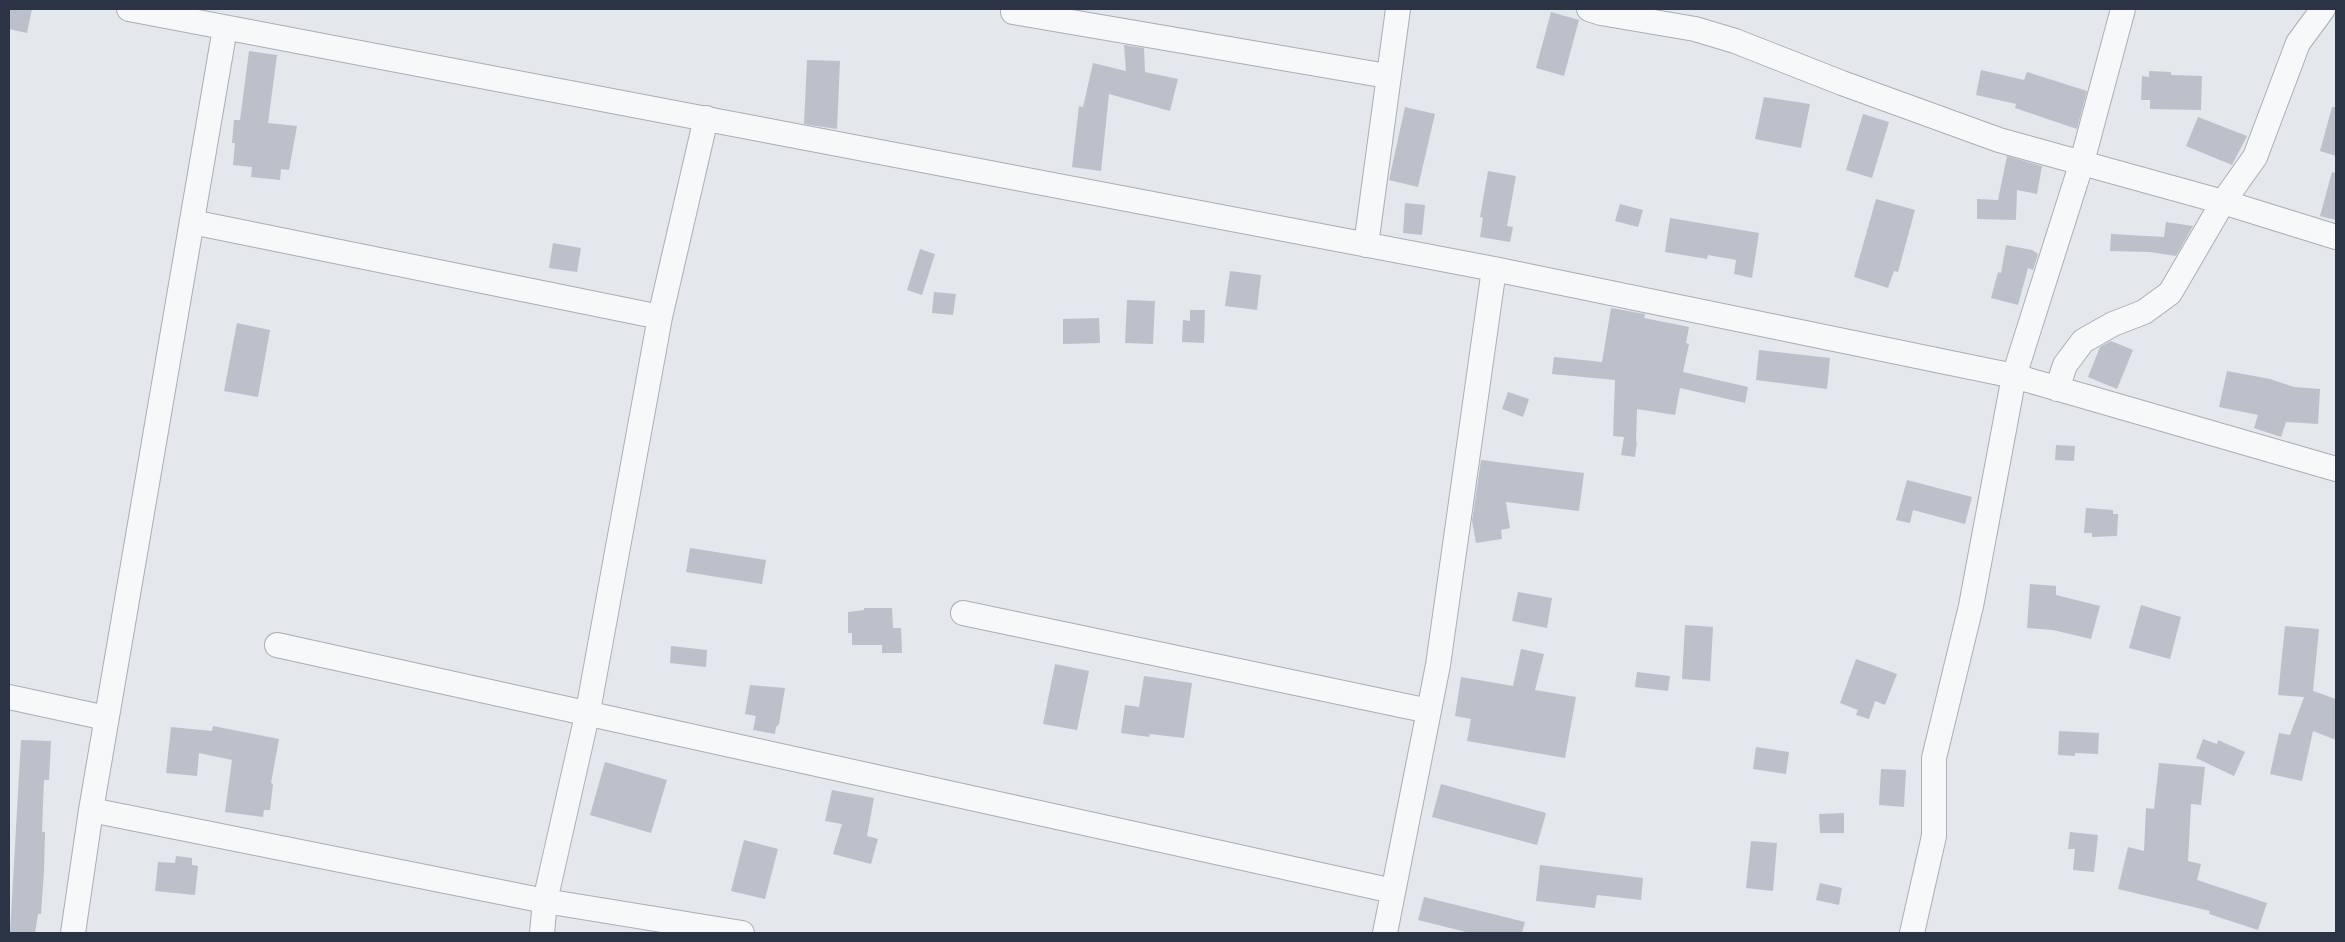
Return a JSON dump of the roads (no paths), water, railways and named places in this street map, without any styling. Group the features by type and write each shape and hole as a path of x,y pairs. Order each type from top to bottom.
{"street":[{"path":"129,9 220,21 706,118 1494,269 2014,376 2336,468"},
{"path":"1366,245 1387,76 1398,9"},
{"path":"1589,9 1601,13 1695,28 1999,140 2223,202 2336,237"},
{"path":"1912,933 1934,836 1934,758 1972,606 2014,376 2082,162 2123,9"},
{"path":"2057,388 2065,365 2083,341 2113,324 2144,312 2170,293 2223,202 2255,157 2298,43 2324,9"},
{"path":"1013,12 1387,76"},
{"path":"73,933 106,718 192,222 220,21"},
{"path":"542,933 544,901 588,711 660,316 706,118"},
{"path":"192,222 660,316"},
{"path":"1385,933 1438,665 1494,269"},
{"path":"962,613 1429,711"},
{"path":"277,645 588,711 1123,833 1394,891"},
{"path":"9,697 106,718"},
{"path":"91,810 544,901 742,933"}]}
